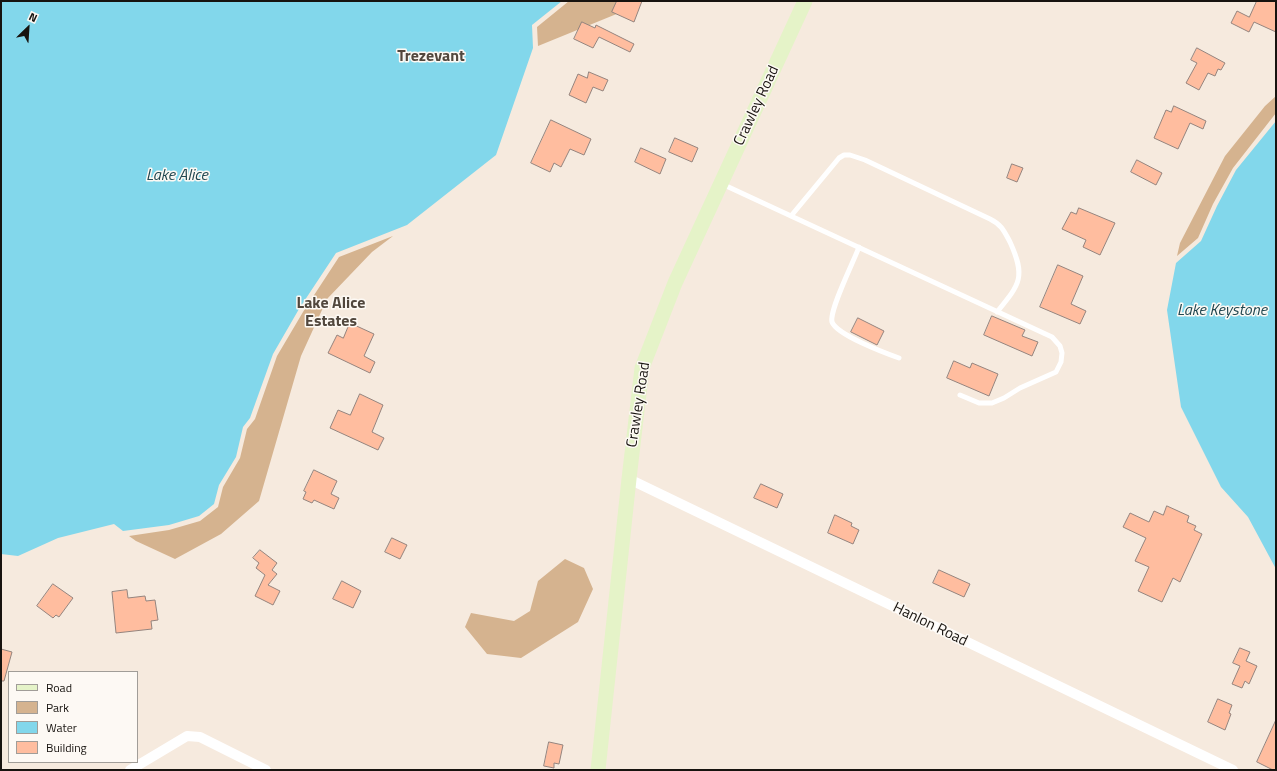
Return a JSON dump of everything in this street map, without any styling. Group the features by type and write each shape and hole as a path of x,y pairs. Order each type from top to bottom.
{"street":[{"name":"Crawley Road","path":"598,770 642,368 676,283 805,1"},
{"name":"Hanlon Road","path":"629,479 1233,770"},
{"path":"130,770 187,736 200,737 266,770"}],"lane":[{"path":"791,216 839,158 844,155 850,155 865,160 934,192 998,223 1003,229 1020,267 1020,274 1017,284 997,312"},
{"path":"721,184 1052,337 1060,346 1062,353 1061,362 1056,372 1020,388 1004,398 992,403 979,402 960,395"},
{"path":"859,247 835,304 832,322 846,335 898,358"}],"green space":[{"path":"569,1 628,1 619,13 538,46 537,27"},
{"path":"1276,96 1276,113 1233,168 1213,204 1198,238 1177,256 1180,243 1225,156 1265,106"},
{"path":"393,236 372,252 327,299 301,356 259,501 221,534 175,559 136,541 129,536 169,530 200,521 218,507 223,487 240,458 247,429 255,419 277,356 303,312 339,257"},
{"path":"565,559 584,568 593,589 578,622 521,658 487,654 465,627 471,613 514,621 530,611 538,581"}],"water":[{"name":"Lake Alice","path":"1,1 562,1 532,25 533,48 496,155 407,225 336,253 299,309 273,354 250,418 243,427 236,457 219,485 214,504 199,516 169,525 123,531 114,524 58,538 18,556 1,554"},
{"name":"Lake Keystone","path":"1276,121 1276,569 1248,517 1221,487 1181,407 1167,310 1176,263 1201,241 1236,170"}],"building":[{"path":"617,1 642,1 634,22 612,12"},
{"path":"1257,1 1276,1 1276,32 1254,22 1249,32 1231,23 1237,11 1249,17"},
{"path":"582,22 595,28 596,25 634,44 630,52 599,37 593,48 574,39"},
{"path":"1197,48 1225,63 1221,70 1218,69 1215,76 1208,73 1199,90 1186,83 1197,63 1191,60"},
{"path":"589,72 608,80 603,91 593,87 586,103 569,95 578,74 587,78"},
{"path":"1174,106 1206,121 1203,129 1190,123 1178,149 1154,138 1166,110 1171,112"},
{"path":"551,120 591,139 584,155 570,149 561,167 554,163 550,172 531,163"},
{"path":"675,138 698,148 692,162 669,152"},
{"path":"641,148 666,159 660,174 635,162"},
{"path":"1137,160 1162,173 1156,185 1131,172"},
{"path":"1012,164 1023,168 1017,182 1007,178"},
{"path":"1079,208 1115,223 1100,255 1083,247 1086,240 1062,229 1071,212 1076,214"},
{"path":"1058,265 1083,276 1071,304 1086,311 1080,324 1040,307"},
{"path":"992,316 1025,330 1022,336 1038,342 1032,356 984,335"},
{"path":"858,318 884,331 877,345 851,332"},
{"path":"350,323 374,334 364,356 375,362 370,373 328,353 337,335 343,338"},
{"path":"954,361 970,368 972,363 998,374 989,396 947,378"},
{"path":"360,394 383,405 372,432 384,438 378,450 330,428 338,410 350,415"},
{"path":"314,470 337,481 331,494 339,498 334,509 314,500 312,503 303,499 306,492 304,491"},
{"path":"761,484 783,494 777,508 754,498"},
{"path":"1167,506 1189,516 1187,522 1196,526 1194,530 1202,534 1180,582 1173,578 1162,602 1138,591 1149,567 1135,561 1146,538 1123,527 1130,513 1149,522 1154,511 1163,515"},
{"path":"835,515 852,523 851,526 859,530 853,544 828,533"},
{"path":"392,538 407,545 400,559 385,552"},
{"path":"260,550 277,563 272,570 277,574 268,585 280,591 273,605 255,596 265,575 256,568 259,563 253,558"},
{"path":"939,570 970,584 964,597 933,583"},
{"path":"342,581 361,591 353,608 333,599"},
{"path":"53,584 73,598 59,617 56,615 53,618 37,606"},
{"path":"127,590 128,598 145,596 146,601 155,600 158,620 151,621 152,629 116,633 112,592"},
{"path":"1240,648 1250,652 1246,661 1257,666 1249,684 1245,681 1242,688 1232,684 1240,666 1233,663"},
{"path":"1,649 12,652 4,681 1,681"},
{"path":"1218,699 1232,705 1229,713 1231,714 1225,730 1208,722"},
{"path":"1276,720 1276,770 1273,770 1257,762"},
{"path":"549,742 563,745 559,764 554,763 554,768 544,766"}],"district":[{"name":"Trezevant","path":"431,57"},
{"name":"Lake Alice Estates","path":"331,313"}]}
